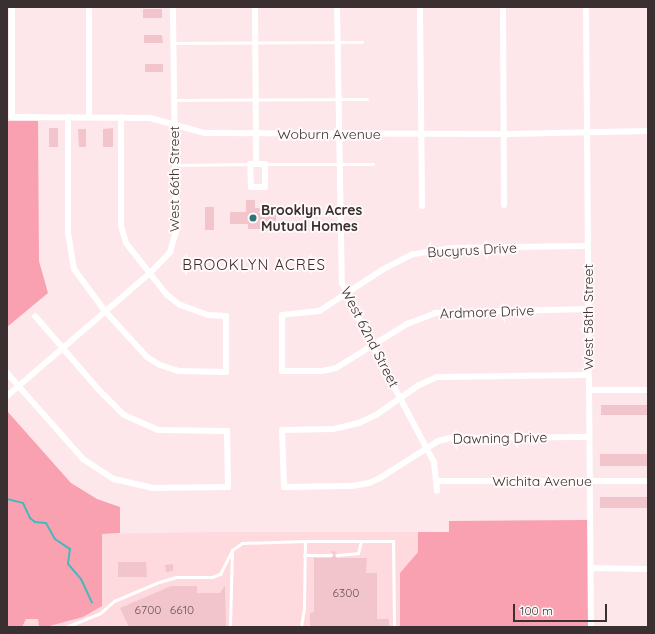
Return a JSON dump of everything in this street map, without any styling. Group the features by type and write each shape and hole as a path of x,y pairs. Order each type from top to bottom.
{"street":[{"name":"Woburn Avenue","path":"12,7 12,117 150,118 205,133 505,134 648,132"},
{"path":"89,7 89,117"},
{"name":"West 66th Street","path":"7,396 150,273 170,252 174,242 175,165 173,7"},
{"path":"253,164 265,164 265,187 250,187 256,133 255,7"},
{"name":"West 62nd Street","path":"337,7 340,270 347,295 434,462 436,491"},
{"path":"420,7 422,206"},
{"path":"503,7 505,134 504,205"},
{"name":"West 58th Street","path":"586,7 591,627"},
{"path":"68,117 68,232 71,258 74,269 105,311 147,356 160,365 178,371 226,372 226,316 195,312 180,305 167,295 126,243 121,225 121,117"},
{"name":"Bucyrus Drive","path":"282,345 282,315 319,311 347,295 397,261 434,250 588,246"},
{"name":"Ardmore Drive","path":"282,345 282,371 322,371 336,368 373,347 407,324 435,313 589,309"},
{"path":"7,373 83,459 114,479 152,488 228,487 227,431 158,430 140,424 112,405 62,350 35,316"},
{"path":"401,398 419,385 437,377 588,375"},
{"path":"589,390 648,390"},
{"name":"Dawning Drive","path":"401,398 376,415 347,427 282,430 284,487 352,486 380,478 438,441 450,438 589,437"},
{"name":"Wichita Avenue","path":"436,481 648,481"},
{"path":"591,568 648,569"}],"lane":[{"path":"173,43 362,42"},
{"path":"174,100 367,99"},
{"path":"175,165 253,164"},
{"path":"265,164 373,164"},
{"path":"66,627 99,614 114,601 159,582 176,578 212,576 220,574 232,550 242,542 393,540 394,627"},
{"path":"337,555 358,553 361,541"},
{"path":"301,627 304,608 305,542"},
{"path":"230,627 232,550"},
{"path":"304,555 331,555"}],"shaded area":[{"path":"7,121 38,121 39,261 48,293 7,327"},
{"path":"7,411 71,483 97,499 120,507 120,533 102,534 102,606 83,617 46,627 39,627 38,619 26,619 22,627 7,627"},
{"path":"588,520 588,627 400,627 400,573 418,552 418,532 449,532 449,521"},
{"path":"214,532 418,532 418,552 400,574 400,627 46,627 83,617 102,606 102,534"},
{"path":"26,619 38,619 39,627 22,627"}],"building":[{"path":"143,9 162,9 162,18 143,18"},
{"path":"144,35 162,35 163,43 144,43"},
{"path":"145,64 163,64 163,72 145,72"},
{"path":"49,128 58,128 58,147 49,147"},
{"path":"113,128 113,147 103,147 103,129"},
{"path":"78,129 86,129 86,147 79,147"},
{"name":"Brooklyn Acres Mutual Homes","path":"246,200 255,200 255,208 260,208 260,210 276,210 276,225 266,225 266,229 248,229 248,224 230,224 230,212 246,212"},
{"path":"205,207 214,207 214,230 205,230"},
{"path":"601,405 648,405 648,415 601,415"},
{"path":"600,454 648,454 648,466 600,466"},
{"path":"600,497 648,497 648,508 600,508"},
{"path":"331,551 337,552 334,554 336,558 367,558 366,573 377,573 377,619 389,619 389,626 310,627 310,613 314,612 314,558 331,558 334,555"},
{"path":"118,562 146,562 147,577 118,577"},
{"path":"173,564 173,571 166,572 165,565"},
{"path":"225,585 226,627 129,627 120,608 171,586 197,586 197,593 220,593"}],"waterway":[{"path":"7,499 23,503 30,518 35,522 46,523 55,539 70,549 68,564 81,579 92,603"}],"place":[{"name":"Brooklyn Acres Mutual Homes","path":"253,218"}],"district":[{"name":"BROOKLYN ACRES","path":"254,265"}]}
